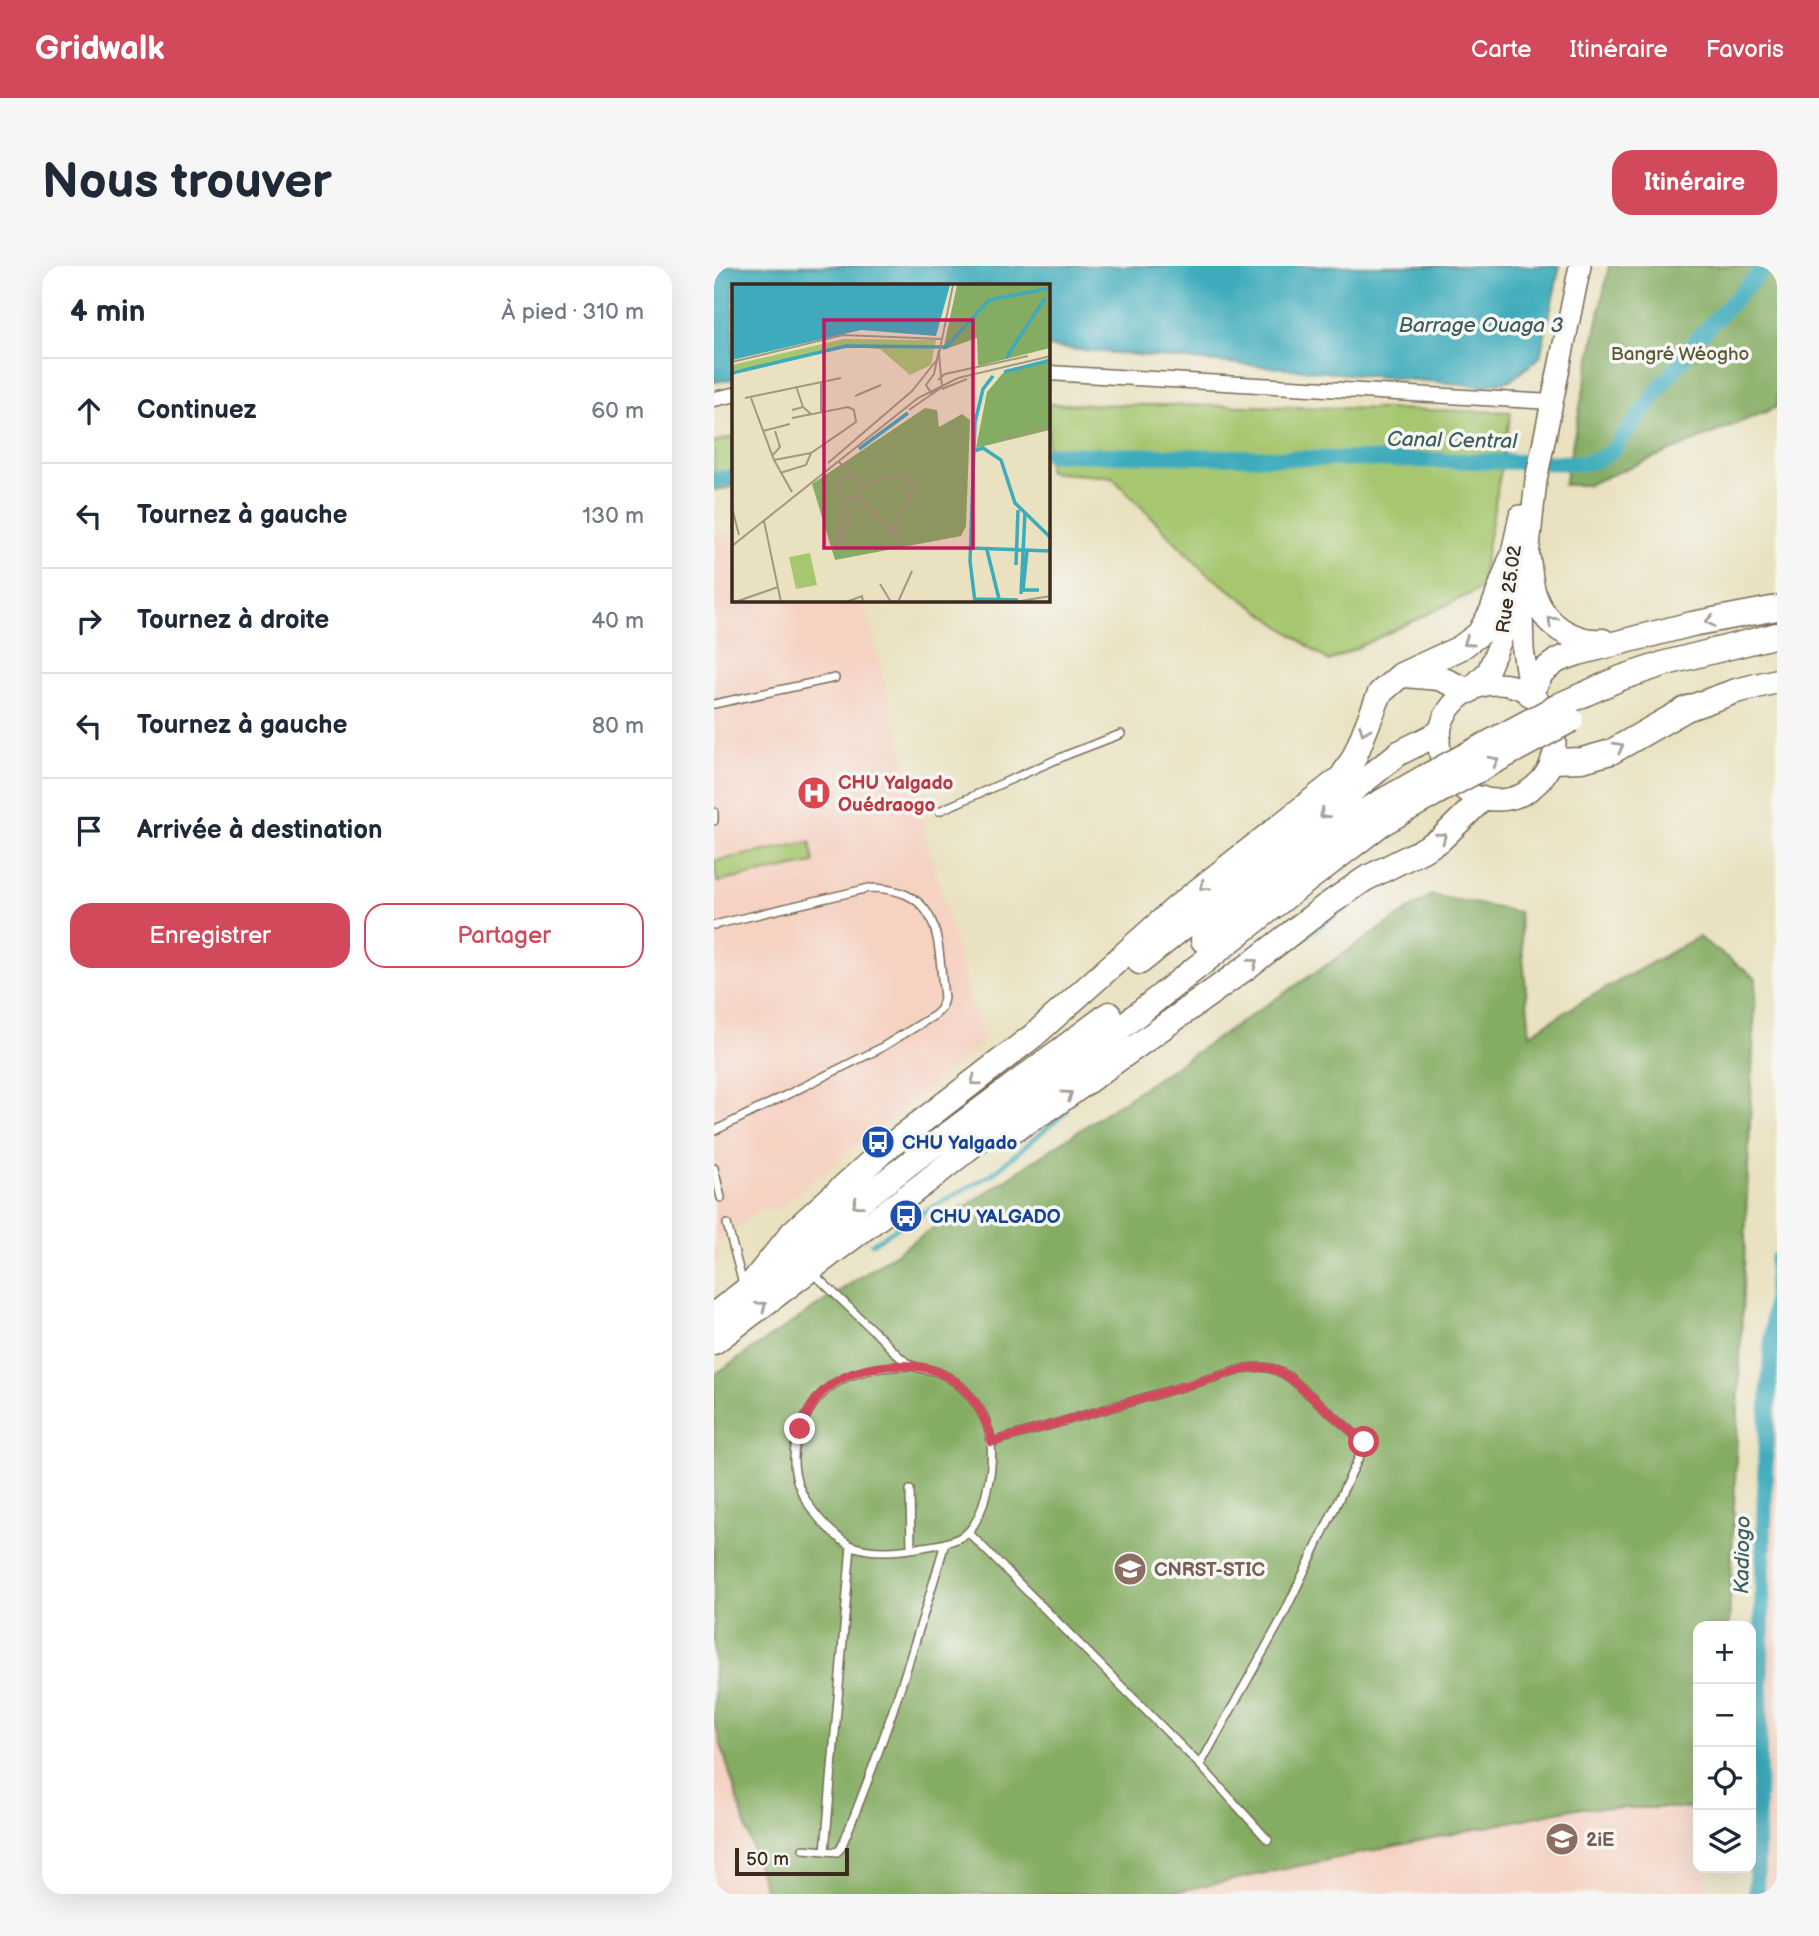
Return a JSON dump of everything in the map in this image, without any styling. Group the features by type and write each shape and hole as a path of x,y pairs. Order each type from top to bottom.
{"highway":[{"path":"1519,560 1546,617 1566,634 1582,641 1638,638"},
{"path":"745,1292 793,1232 882,1152 1033,1036 1176,908 1342,777 1354,758 1380,693 1401,675 1460,648 1479,634 1519,560"},
{"path":"1530,694 1542,672 1558,660 1692,624 1777,608"},
{"path":"714,1315 911,1162 1094,1026 1365,811 1429,786 1566,712 1621,678 1666,663 1777,635"},
{"path":"1566,712 1667,679 1777,653"},
{"path":"1401,675 1439,678 1469,691"},
{"path":"1553,761 1582,760 1611,752 1686,709 1736,691 1777,681"},
{"path":"911,1162 1149,954 1399,753 1439,733"},
{"path":"714,1342 926,1182 1429,786"},
{"path":"926,1182 1053,1106 1365,879 1440,840 1482,799"}],"main road":[{"name":"Rue 25.02","path":"1469,691 1488,671 1502,637 1580,266"},
{"name":"Rue 25.02","path":"1519,560 1522,650 1530,694"},
{"path":"1492,684 1512,686 1530,694 1542,704 1555,731 1553,761 1545,777 1533,789 1500,801 1482,799 1466,792 1453,781 1443,767 1439,733 1445,715 1457,700 1469,691 1492,684"}],"street":[{"path":"1050,373 1552,402"},
{"path":"714,400 732,395"}],"lane":[{"path":"714,704 835,678"},
{"path":"939,811 1121,734"},
{"path":"714,812 714,821"},
{"path":"714,925 869,888 887,888 917,901 929,912 936,928 944,998 941,1009 935,1015 879,1049 714,1131"},
{"path":"714,1168 721,1198"},
{"path":"727,1224 745,1292"},
{"path":"810,1270 910,1366"},
{"path":"910,1366 948,1376 979,1408 989,1427 992,1442 990,1480 985,1499 968,1532 945,1543 885,1552 851,1546 829,1529 809,1508 795,1479 794,1453 800,1429 810,1407 829,1386 850,1375 878,1367 910,1366"},
{"path":"992,1442 1247,1368 1265,1366 1289,1377 1364,1442 1364,1447 1281,1620 1200,1765"},
{"path":"910,1490 911,1549"},
{"path":"968,1532 1200,1765 1268,1840"},
{"path":"803,1849 836,1852 841,1848 873,1770 911,1658 945,1543"},
{"path":"825,1851 851,1546"}],"shaded area":[{"name":"CHU Yalgado Ouédraogo","path":"732,531 732,602 864,602 966,986 985,1041 777,1210 762,1208 717,1243 719,1257 714,1261 714,535"},
{"path":"1777,1260 1777,1894 1757,1894 1761,1589 1768,1389"},
{"path":"714,1721 764,1887 765,1894 714,1894"},
{"name":"2iE","path":"1577,1807 1693,1808 1693,1873 1709,1873 1704,1894 1165,1894"}],"green space":[{"name":"Bangré Wéogho","path":"1609,266 1777,266 1777,407 1587,485 1564,485"},
{"path":"1050,404 1511,412 1480,589 1329,661 1205,572 1112,477 1050,472"},
{"path":"732,437 732,487 714,490 714,442"},
{"path":"810,842 814,863 717,882 714,861"},
{"path":"1431,895 1519,912 1530,1034 1581,1002 1698,937 1756,978 1729,1621 1693,1621 1692,1808 1577,1808 1165,1894 766,1894 714,1721 714,1375"}],"water":[{"name":"Barrage Ouaga 3","path":"714,266 1560,266 1540,357 1511,380 1482,386 1050,347 1050,284 732,284 732,379 714,382"}],"waterway":[{"name":"Canal Central","path":"1050,454 1585,463 1601,458 1613,450 1698,338 1766,266"},
{"name":"Canal Central","path":"714,480 732,477"},
{"path":"1302,940 1360,897"},
{"path":"872,1244 992,1174 1066,1112"},
{"name":"Kadiogo","path":"1756,1894 1766,1435 1777,1260"},
{"path":"1756,1894 1777,1894"}],"place":[{"name":"CHU Yalgado Ouédraogo","path":"814,793"},
{"name":"CHU Yalgado","path":"878,1142"},
{"name":"CHU YALGADO","path":"906,1216"},
{"name":"CNRST-STIC","path":"1130,1569"},
{"name":"2iE","path":"1562,1839"}],"route":[{"path":"800,1429 810,1407 829,1386 850,1375 878,1367 910,1366 948,1376 979,1408 989,1427 992,1442 1247,1368 1265,1366 1289,1377 1364,1442"}]}
